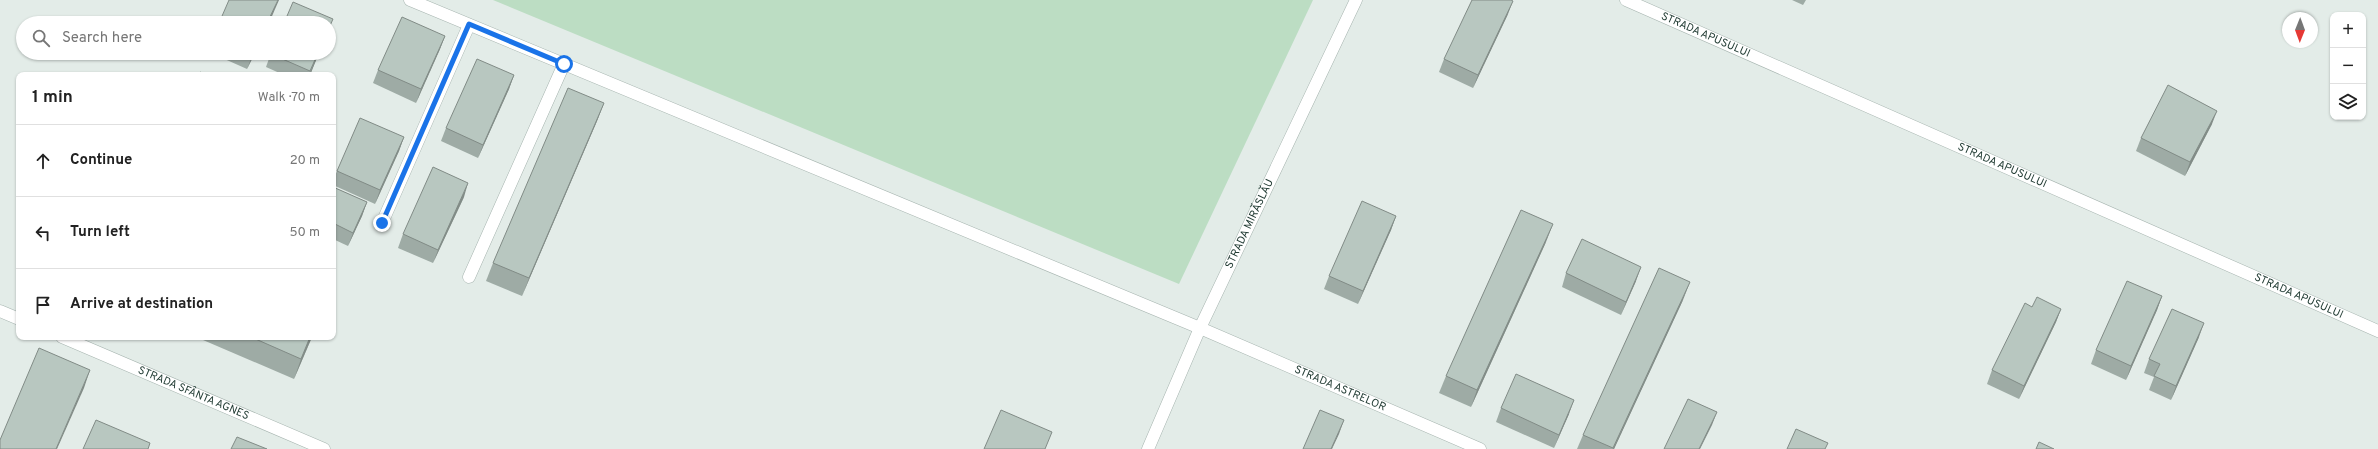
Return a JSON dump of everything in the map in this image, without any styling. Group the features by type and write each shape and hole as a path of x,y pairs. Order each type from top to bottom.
{"street":[{"name":"STRADA ASTRELOR","path":"410,0 1200,328 1480,449"},
{"name":"STRADA MIRĂSLĂU","path":"1148,449 1200,328 1356,0"},
{"name":"STRADA APUSULUI","path":"1626,0 2378,331"},
{"path":"382,223 469,24"},
{"path":"468,277 564,64"},
{"path":"0,310 16,318"},
{"name":"STRADA SFÂNTA AGNES","path":"69,340 324,449"}],"green space":[{"path":"493,0 1313,0 1179,284"}],"building":[{"path":"229,0 278,0 270,16 222,16"},
{"path":"1472,0 1513,1 1478,75 1444,59"},
{"path":"293,2 326,16 287,16"},
{"path":"402,17 445,36 421,89 378,70"},
{"path":"477,59 514,75 483,145 446,128"},
{"path":"285,60 315,60 310,71"},
{"path":"2168,85 2217,111 2190,162 2141,138"},
{"path":"568,88 604,103 529,278 493,263"},
{"path":"360,118 404,137 380,190 337,171"},
{"path":"433,167 468,183 438,250 403,234"},
{"path":"336,188 367,202 353,233 336,224"},
{"path":"1362,201 1396,216 1363,291 1329,276"},
{"path":"1521,210 1553,224 1477,390 1446,376"},
{"path":"1582,239 1641,267 1626,302 1566,273"},
{"path":"1659,268 1690,282 1613,448 1583,435"},
{"path":"2127,281 2162,296 2131,366 2096,350"},
{"path":"2037,297 2061,309 2024,386 1992,370 2025,303 2032,307"},
{"path":"2172,309 2204,323 2176,386 2154,376 2160,364 2149,359"},
{"path":"258,340 309,340 301,359"},
{"path":"39,348 90,370 56,449 0,449 0,440"},
{"path":"1516,374 1574,400 1559,435 1501,408"},
{"path":"1688,399 1717,412 1699,449 1664,449"},
{"path":"1001,410 1052,432 1045,449 984,449"},
{"path":"1320,410 1344,420 1331,449 1303,449"},
{"path":"96,420 150,443 148,449 83,449"},
{"path":"1796,429 1828,443 1825,449 1787,449"},
{"path":"237,437 267,449 231,449"},
{"path":"2039,442 2054,449 2036,449"}],"route":[{"path":"382,223 469,24 564,64"}]}
